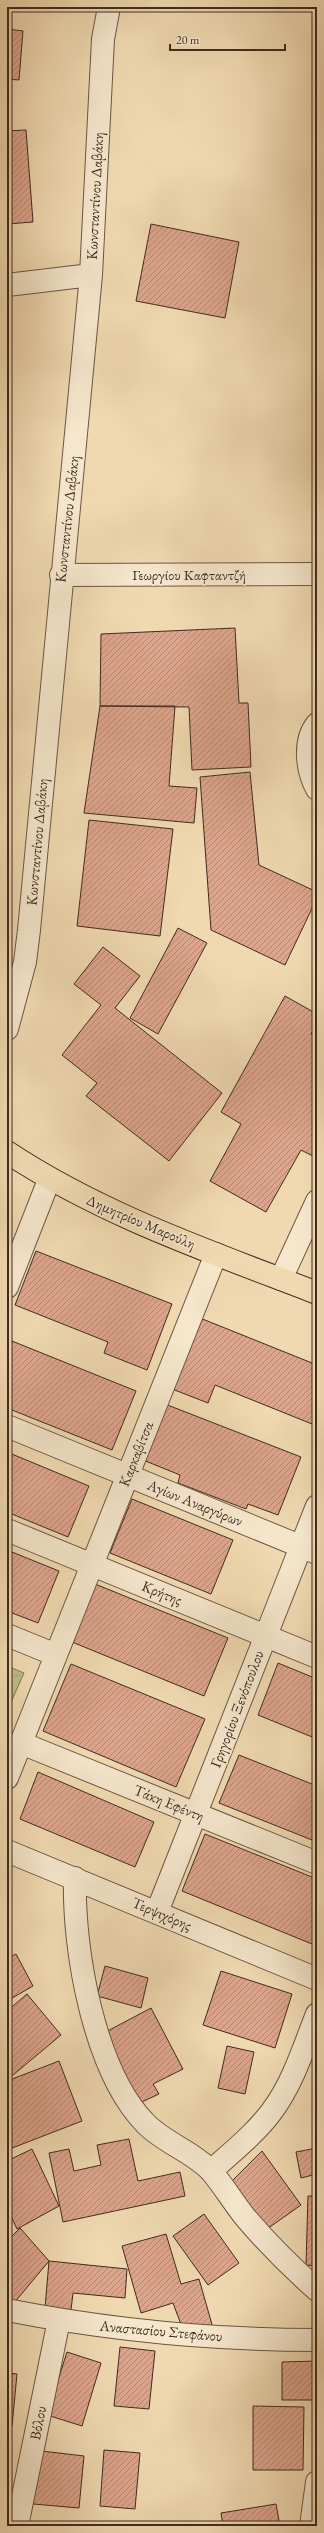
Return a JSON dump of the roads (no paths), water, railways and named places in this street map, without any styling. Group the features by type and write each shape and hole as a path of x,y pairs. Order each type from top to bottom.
{"main road":[{"name":"Δημητρίου Μαρούλη","path":"7,1152 49,1180 95,1204 216,1254 317,1293"}],"street":[{"name":"Κωνσταντίνου Δαβάκη","path":"7,1028 27,949 61,575 91,275 102,54 109,7"},
{"path":"7,285 91,275"},
{"name":"Γεωργίου Καφταντζή","path":"61,575 317,574"},
{"path":"317,724 311,734 309,763 312,779 317,789"},
{"path":"7,1287 49,1180"},
{"path":"281,1279 317,1201"},
{"name":"Καρκαβίτσα","path":"7,1778 216,1254"},
{"name":"Αγίων Αναργύρων","path":"7,1426 309,1550"},
{"name":"Γρηγορίου Ξενόπουλου","path":"157,1912 266,1636 309,1550 317,1506"},
{"name":"Κρήτης","path":"7,1530 317,1657"},
{"path":"7,1635 56,1655"},
{"name":"Τάκη Εφέντη","path":"21,1743 317,1863"},
{"name":"Τερψιχόρης","path":"7,1851 317,1979"},
{"path":"75,1878 78,1947 97,2028 118,2085 146,2124 211,2171 264,2239 317,2290"},
{"path":"211,2171 254,2132 272,2111 285,2089 317,2014"},
{"name":"Αναστασίου Στεφάνου","path":"7,2310 59,2320 165,2334 317,2340"},
{"name":"Βόλου","path":"17,2526 59,2320"},
{"path":"312,2526 317,2482"}]}
